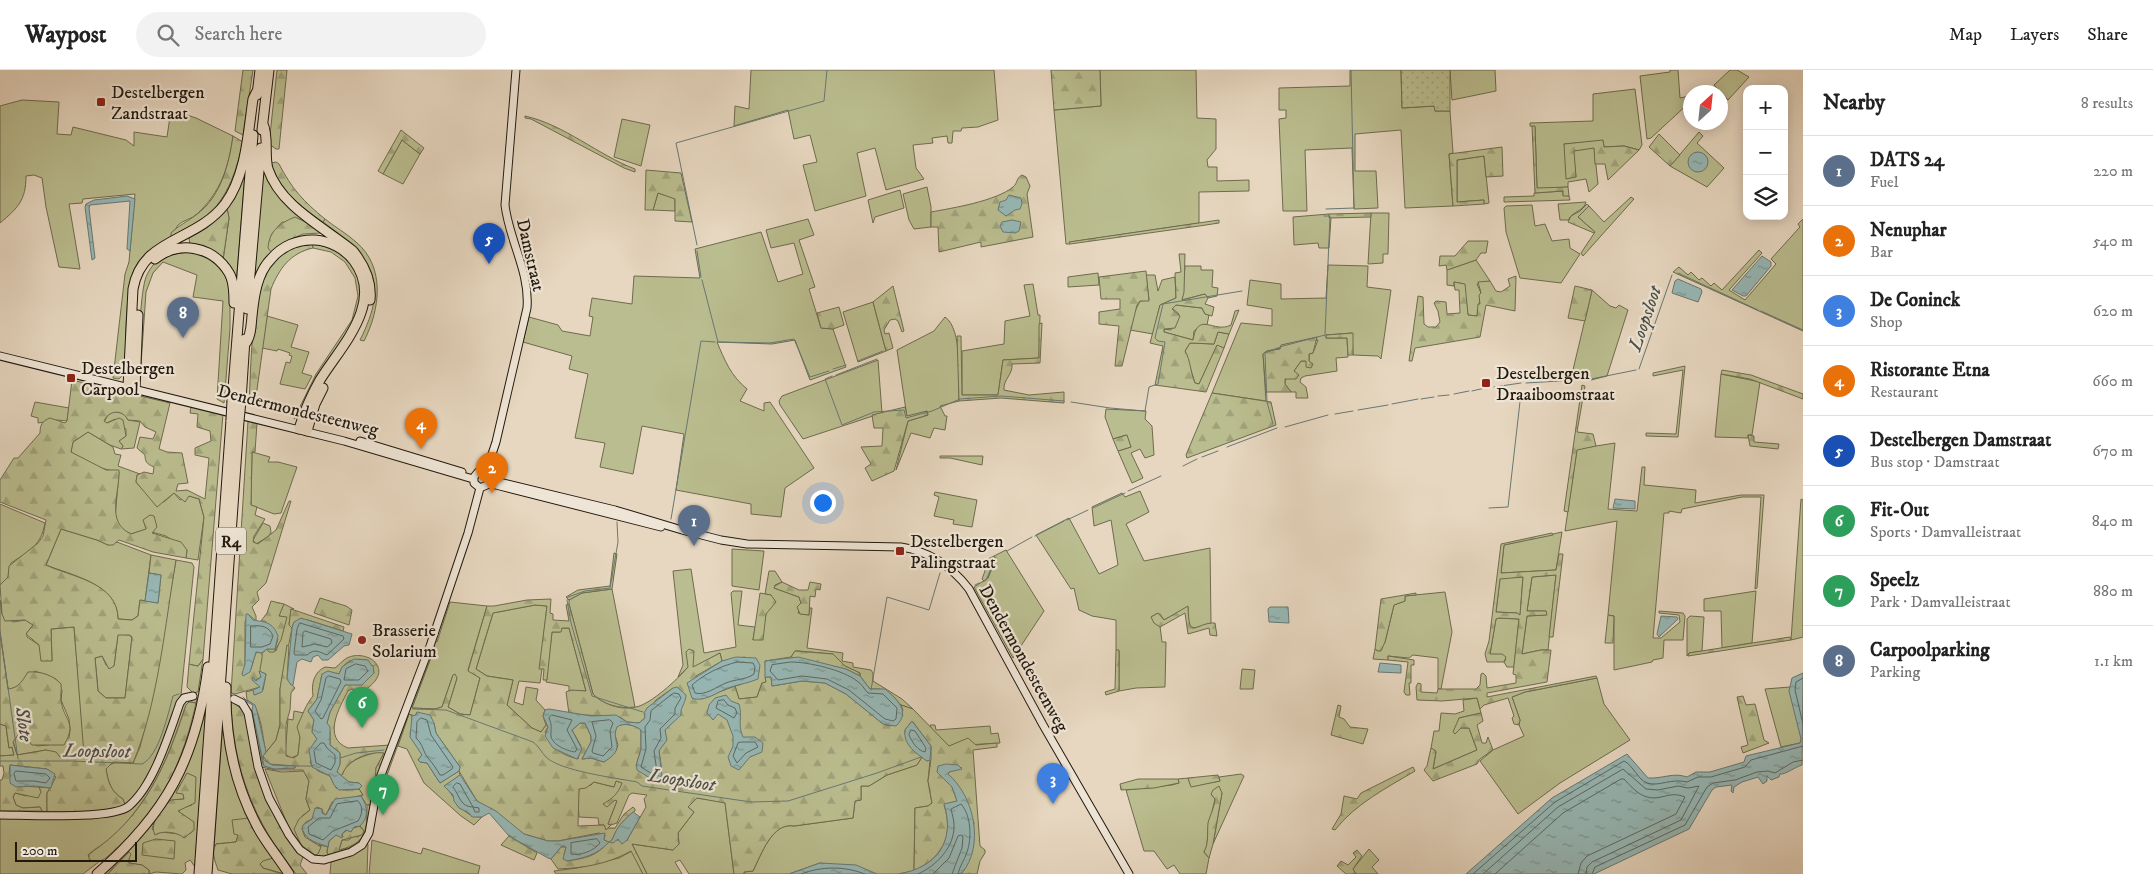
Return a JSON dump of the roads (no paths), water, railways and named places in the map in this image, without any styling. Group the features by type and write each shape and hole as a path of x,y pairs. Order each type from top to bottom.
{"highway":[{"name":"R4","path":"236,401 245,344 256,151 251,132 253,98 258,90 260,70"},
{"path":"132,387 133,289 140,268 144,261 157,250 200,228 216,215 225,204 263,140 266,130 262,124 268,70"},
{"name":"R4","path":"207,874 222,660 235,421 236,334 256,151"},
{"path":"256,151 284,196 293,206 353,251 366,270 370,285 370,303 366,318 356,337 322,389 304,428"},
{"path":"245,344 249,339 253,306 260,276 273,256 288,245 313,240 332,244 350,256 363,280 365,294 361,314 353,332 314,392 304,428"},
{"path":"132,387 139,290 142,277 160,254 175,249 199,249 208,253 224,267 232,282 236,334"},
{"name":"R4","path":"198,874 215,640 235,421"},
{"path":"97,874 143,829 160,807 177,779 198,723 208,663 215,640"},
{"path":"222,660 226,665 225,710 229,746 236,771 256,825 289,873"},
{"path":"90,874 122,850"}],"main road":[{"name":"Damstraat","path":"486,472 502,416 528,300 525,276 508,222 505,205 516,70"},
{"name":"Dendermondesteenweg","path":"0,356 378,446 474,477"},
{"path":"234,700 242,703 248,712 258,767 269,798 289,835 300,850 313,859 324,860 340,856 359,847 368,837 378,783 432,638 468,533 480,488 490,482 486,472 478,472 474,477 476,486 480,488"},
{"name":"Dendermondesteenweg","path":"490,482 615,510 721,540 747,544 911,548 947,566 969,589 1043,725 1129,874"},
{"path":"0,815 103,814 124,810 130,806 164,751 180,704 184,698 193,696"}],"water":[{"path":"1698,152 1705,155 1708,162 1705,169 1698,172 1691,169 1688,162 1691,155"},
{"path":"1009,195 1021,198 1022,204 1020,209 1006,216 998,210 1000,202 1006,200"},
{"path":"127,196 135,199 130,251 127,249 130,201 90,205 95,258 92,260 86,204 94,200"},
{"path":"1012,220 1021,222 1019,231 1015,233 1003,232 1000,226 1002,222"},
{"path":"1762,256 1771,262 1771,266 1746,296 1732,290"},
{"path":"1678,279 1701,289 1702,292 1698,302 1672,293 1675,281"},
{"path":"1615,499 1635,501 1635,509 1613,508"},
{"path":"149,573 161,575 158,603 145,601"},
{"path":"1270,607 1288,607 1289,623 1269,622 1268,609"},
{"path":"246,614 253,620 271,625 278,636 275,649 267,649 262,653 256,652 250,672 243,676 245,664"},
{"path":"1661,616 1677,617 1678,619 1659,637 1657,634"},
{"path":"301,618 352,634 349,645 344,646 328,660 322,660 318,655 313,657 311,662 302,659 297,662 293,685 291,685 287,679 292,628 294,622"},
{"path":"736,657 756,658 760,665 758,679 731,687 707,698 692,698 687,683 722,661"},
{"path":"798,657 846,669 860,676 870,689 885,689 901,706 902,716 900,721 896,726 883,724 846,694 825,683 802,681 772,686 771,677 765,677 765,661"},
{"path":"354,659 368,660 373,665 374,673 362,685 345,685 330,712 327,723 330,727 330,745 340,753 340,764 337,772 349,782 359,783 362,786 359,789 339,790 334,785 330,776 312,767 309,750 317,739 312,732 314,720 308,711 317,699 322,674 328,671 339,674 342,667"},
{"path":"1380,663 1401,665 1401,673 1378,672"},
{"path":"259,671 266,674 262,692 254,695 253,690 260,687 252,680 253,677 256,681 261,677"},
{"path":"1803,673 1802,765 1771,780 1767,776 1767,781 1763,784 1758,777 1742,782 1734,787 1733,793 1731,791 1732,785 1716,787 1712,790 1689,829 1594,874 1466,874 1552,798 1627,754 1648,778 1672,775 1687,777 1696,772 1710,772 1744,762 1746,756 1800,743 1801,739 1789,691 1792,678"},
{"path":"677,687 686,695 686,698 681,715 665,730 667,740 659,751 662,776 655,781 637,770 641,748 641,730 636,727 626,724 617,727 615,737 617,748 611,757 604,762 591,758 582,759 591,742 591,736 585,723 580,723 572,730 582,749 577,759 553,748 545,736 548,727 543,716 545,710 549,709 591,716 616,715 627,722 639,723 645,718 644,713 647,708"},
{"path":"726,695 731,701 739,704 740,728 743,737 755,737 763,743 762,752 750,757 739,770 731,766 728,757 733,746 733,736 727,720 718,714 713,720 707,713 709,705 715,698"},
{"path":"247,700 255,705 257,711 266,752 263,756 264,760 272,765 295,766 295,768 274,769 264,766 252,710 253,705 247,702"},
{"path":"417,712 430,715 436,733 460,767 459,771 440,783 427,763 418,760 422,755 410,737 412,716 416,715"},
{"path":"912,721 931,746 930,760 927,761 915,752 906,740 905,730"},
{"path":"946,764 958,765 962,769 949,772 948,774 957,783 970,808 975,835 969,862 962,873 957,874 898,874 923,866 940,851 945,841 947,818 944,804 957,801 952,787 937,772 938,766"},
{"path":"10,765 47,769 55,774 51,788 34,786 16,787 10,783"},
{"path":"460,775 477,801 496,811 524,834 548,841 558,841 605,833 604,840 609,842 595,853 579,859 567,861 563,859 566,847 562,846 551,859 548,858 509,836 489,813 482,817 472,817 469,813 459,808 454,801 453,795 444,786"},
{"path":"361,796 366,808 365,819 360,826 354,827 351,832 346,830 342,834 342,838 336,835 329,841 328,847 313,841 304,833 303,825 312,819 315,808 322,809 322,813 326,815 335,799"},
{"path":"633,812 640,817 627,840 622,844 618,839 613,843 609,842 621,824"},
{"path":"820,863 856,865 877,874 789,874"}],"waterway":[{"path":"697,245 676,143 824,101 827,70"},
{"path":"1326,209 1354,208 1351,70"},
{"path":"1273,424 1267,402 1265,353 1283,346 1325,335 1330,216 1324,216"},
{"path":"697,251 701,277"},
{"name":"Loopsloot","path":"1678,273 1758,310"},
{"name":"Loopsloot","path":"1639,369 1672,275"},
{"path":"702,280 718,342 770,343 794,339 810,377 829,371"},
{"path":"1071,402 1145,411 1149,387 1158,384 1165,342 1158,341 1155,338 1163,304 1242,291"},
{"name":"Loopsloot","path":"1761,311 1803,330"},
{"path":"671,519 701,341 715,342"},
{"path":"858,361 883,351"},
{"path":"836,375 877,359"},
{"path":"833,369 846,365"},
{"name":"Loopsloot","path":"1591,379 1636,370"},
{"path":"832,376 825,379 842,425 874,412 904,410 906,418 932,411 960,399 1001,396 1064,401"},
{"name":"Loopsloot","path":"1526,383 1578,380"},
{"name":"Loopsloot","path":"1494,387 1521,383"},
{"name":"Loopsloot","path":"1472,391 1485,388"},
{"name":"Loopsloot","path":"1454,394 1469,391"},
{"path":"1489,508 1508,507 1521,393"},
{"name":"Loopsloot","path":"1438,396 1449,395"},
{"name":"Loopsloot","path":"1421,399 1434,397"},
{"name":"Loopsloot","path":"1392,404 1418,399"},
{"name":"Loopsloot","path":"1358,410 1388,405"},
{"name":"Loopsloot","path":"1335,414 1353,411"},
{"name":"Loopsloot","path":"1285,427 1328,415"},
{"name":"Loopsloot","path":"1227,447 1277,428"},
{"name":"Loopsloot","path":"1202,457 1218,451"},
{"name":"Loopsloot","path":"1183,466 1197,459"},
{"name":"Loopsloot","path":"1128,491 1161,476"},
{"name":"Loopsloot","path":"1093,508 1125,493"},
{"name":"Loopsloot","path":"1067,520 1088,510"},
{"name":"Loopsloot","path":"1035,536 1064,521"},
{"path":"617,522 618,542 610,588 585,591 568,597 567,600 571,623 592,696 643,712"},
{"name":"Loopsloot","path":"1007,551 1032,537"},
{"name":"Loopsloot","path":"982,582 986,580 996,557"},
{"name":"Loopsloot","path":"871,690 887,597 929,610 940,573"},
{"name":"Loopsloot","path":"975,585 979,583"},
{"name":"Slote","path":"0,631 18,759"},
{"name":"Loopsloot","path":"0,761 142,764 148,760 158,744 173,696 179,694"},
{"name":"Loopsloot","path":"243,697 247,701"},
{"name":"Loopsloot","path":"413,709 446,710 533,742 553,762 575,770 637,782 642,786 751,802 788,801 921,757"},
{"name":"Loopsloot","path":"340,758 356,753 384,750"},
{"name":"Loopsloot","path":"294,766 313,766"}],"place":[{"name":"Destelbergen Zandstraat","path":"101,102"},
{"name":"Destelbergen Damstraat","path":"489,264"},
{"name":"Carpoolparking","path":"183,338"},
{"name":"Destelbergen Carpool","path":"71,378"},
{"name":"Destelbergen Draaiboomstraat","path":"1486,383"},
{"name":"Ristorante Etna","path":"421,449"},
{"name":"Nenuphar","path":"492,493"},
{"name":"DATS 24","path":"694,546"},
{"name":"Destelbergen Palingstraat","path":"900,551"},
{"name":"Brasserie Solarium","path":"362,640"},
{"name":"Fit-Out","path":"362,728"},
{"name":"De Coninck","path":"1053,804"},
{"name":"Speelz","path":"383,815"}]}
